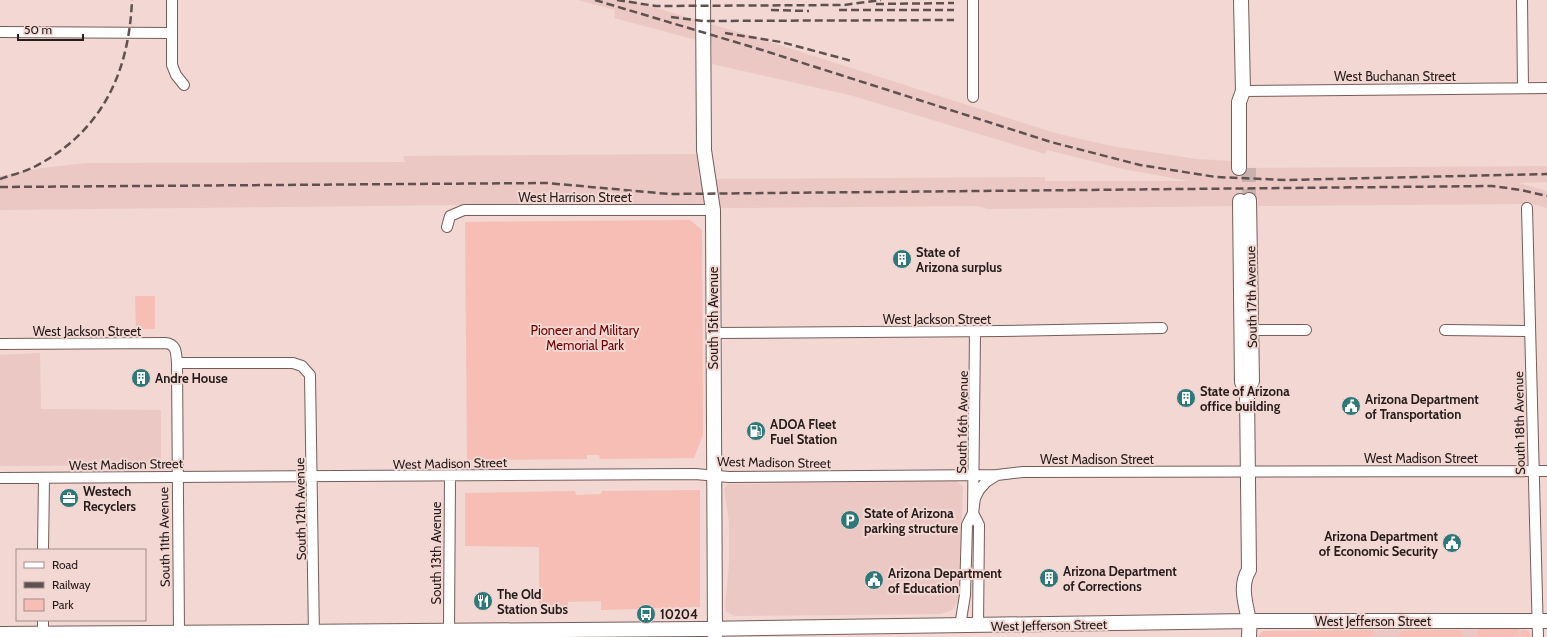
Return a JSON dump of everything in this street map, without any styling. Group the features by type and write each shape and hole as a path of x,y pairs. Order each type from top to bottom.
{"main road":[{"name":"South 15th Avenue","path":"703,0 704,150 713,210 713,475 715,633"},
{"path":"1241,0 1243,91 1248,100 1244,168"},
{"name":"South 17th Avenue","path":"1244,200 1246,330 1252,381 1247,392 1248,570 1254,577 1253,606 1249,621 1249,637"},
{"name":"West Jefferson Street","path":"0,634 43,630 314,635 449,630 585,633 715,633 960,626 978,631 1249,621 1542,621"}],"street":[{"path":"172,0 172,65 176,75 184,85"},
{"path":"973,0 973,97"},
{"path":"1522,0 1523,88"},
{"path":"0,32 171,33"},
{"name":"West Buchanan Street","path":"1243,91 1547,88"},
{"name":"South 18th Avenue","path":"1527,208 1533,471 1542,621 1538,637"},
{"name":"West Harrison Street","path":"447,227 450,216 464,210 713,210"},
{"name":"West Jackson Street","path":"713,333 975,332 1162,328"},
{"path":"1246,330 1306,330"},
{"path":"1445,330 1530,331"},
{"name":"South 16th Avenue","path":"975,332 973,513 978,525 978,631"},
{"name":"West Jackson Street","path":"0,344 158,343 173,346"},
{"name":"South 11th Avenue","path":"173,346 177,363 179,632"},
{"name":"South 12th Avenue","path":"177,363 293,363 306,368 312,380 314,635"},
{"name":"West Madison Street","path":"0,478 177,476 713,475 729,477 996,475 1030,472 1547,471"},
{"name":"South 16th Avenue","path":"960,626 965,594 967,526 973,513 975,498 979,490 986,482 996,475"},
{"name":"South 13th Avenue","path":"449,630 450,476"},
{"path":"43,549 44,478"}],"shaded area":[{"path":"578,0 628,0 748,35 1055,133 1111,146 1197,159 1231,161 1231,168 1547,166 1547,182 1519,183 1547,191 1547,208 1533,204 1258,206 1258,198 1232,199 1233,206 988,209 978,206 732,208 464,205 0,210 0,176 42,168 87,163 405,162 403,156 698,154 699,179 1045,177 1045,181 1189,181 1123,169 1047,150 1045,154 853,96 712,64 712,44 614,18 615,10"},
{"path":"40,353 41,409 161,410 161,465 0,466 0,355"},
{"path":"957,481 963,487 959,595 956,605 952,610 941,614 734,616 726,611 725,606 729,564 729,522 724,489 728,484"},
{"path":"1518,629 1529,631 1531,637 1257,637 1263,631"}],"green space":[{"name":"Pioneer and Military Memorial Park","path":"690,220 702,230 703,435 694,458 600,459 599,455 587,455 587,459 467,460 465,222"},
{"path":"135,296 155,296 155,329 136,329"},
{"path":"700,490 700,607 601,610 601,601 568,602 568,610 539,610 539,547 465,546 465,493 575,491 576,495 601,494 602,491"},
{"path":"1479,629 1518,629 1519,637 1475,637"},
{"path":"1523,629 1529,631 1531,637 1521,637 1521,632"},
{"path":"1373,630 1373,637 1257,637 1263,631"},
{"path":"1405,630 1459,630 1464,637 1399,637"}],"tunnel":[{"path":"1249,168 1249,200"}],"railway":[{"path":"0,179 30,169 58,153 78,136 94,118 107,98 118,76 130,27 132,0"},
{"path":"595,0 762,50 1051,142 1140,165 1216,177 1286,180 1547,174"},
{"path":"617,0 656,6 844,5 881,0"},
{"path":"876,4 954,3"},
{"path":"771,10 809,11"},
{"path":"839,10 954,10"},
{"path":"671,17 703,21 954,20"},
{"path":"725,33 781,42 852,61"},
{"path":"0,187 547,183 669,194 1492,186 1521,190 1547,196"}],"place":[{"name":"State of Arizona surplus","path":"902,259"},
{"name":"Andre House","path":"141,378"},
{"name":"State of Arizona office building","path":"1186,398"},
{"name":"Arizona Department of Transportation","path":"1351,406"},
{"name":"ADOA Fleet Fuel Station","path":"756,431"},
{"name":"Westech Recyclers","path":"69,498"},
{"name":"State of Arizona parking structure","path":"850,520"},
{"name":"Arizona Department of Economic Security","path":"1452,543"},
{"name":"Arizona Department of Corrections","path":"1049,578"},
{"name":"Arizona Department of Education","path":"874,580"},
{"name":"The Old Station Subs","path":"483,601"},
{"name":"10204","path":"646,614"}]}
